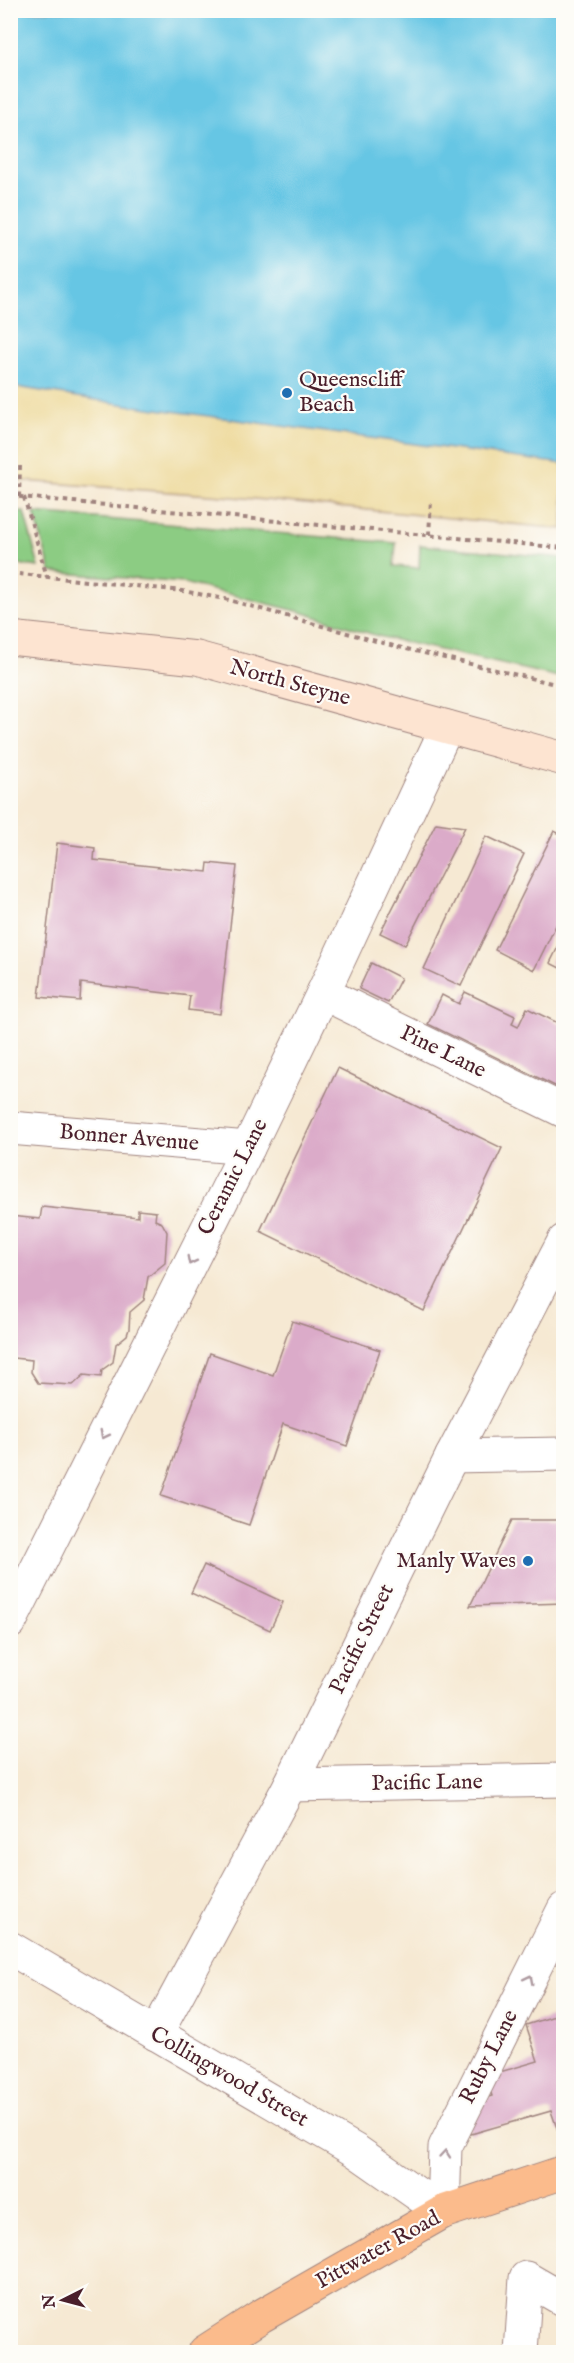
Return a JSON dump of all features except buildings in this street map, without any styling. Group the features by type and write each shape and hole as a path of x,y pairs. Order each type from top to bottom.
{"main road":[{"name":"North Steyne","path":"10,638 197,658 564,759"},
{"name":"Pittwater Road","path":"205,2352 261,2316 443,2212 564,2172"}],"street":[{"name":"Ceramic Lane","path":"10,1622 248,1148 447,727"},
{"name":"Pine Lane","path":"323,993 564,1111"},
{"name":"Bonner Avenue","path":"10,1128 248,1148"},
{"name":"Pacific Street","path":"156,2034 290,1785 452,1456 564,1241"},
{"path":"452,1456 564,1454"},
{"name":"Pacific Lane","path":"290,1785 564,1780"},
{"name":"Ruby Lane","path":"443,2212 445,2147 564,1909"},
{"name":"Collingwood Street","path":"10,1948 356,2151 443,2212"},
{"path":"521,2352 526,2278 564,2301"}],"path":[{"path":"20,465 22,497 47,577"},
{"path":"10,496 564,548"},
{"path":"429,535 431,500"},
{"path":"10,573 183,591 225,599 426,654 564,686"}],"green space":[{"path":"11,511 24,512 39,567 11,563"},
{"path":"34,513 396,543 394,566 419,568 420,545 563,558 563,678 378,636 301,612 184,583 51,572"}],"sand":[{"name":"Queenscliff Beach","path":"10,228 563,305 563,529 223,496 11,480"}],"water":[{"path":"10,11 563,11 563,464 127,405 11,386"}],"place":[{"name":"Queenscliff Beach","path":"287,393"},
{"name":"Manly Waves","path":"528,1561"}]}
